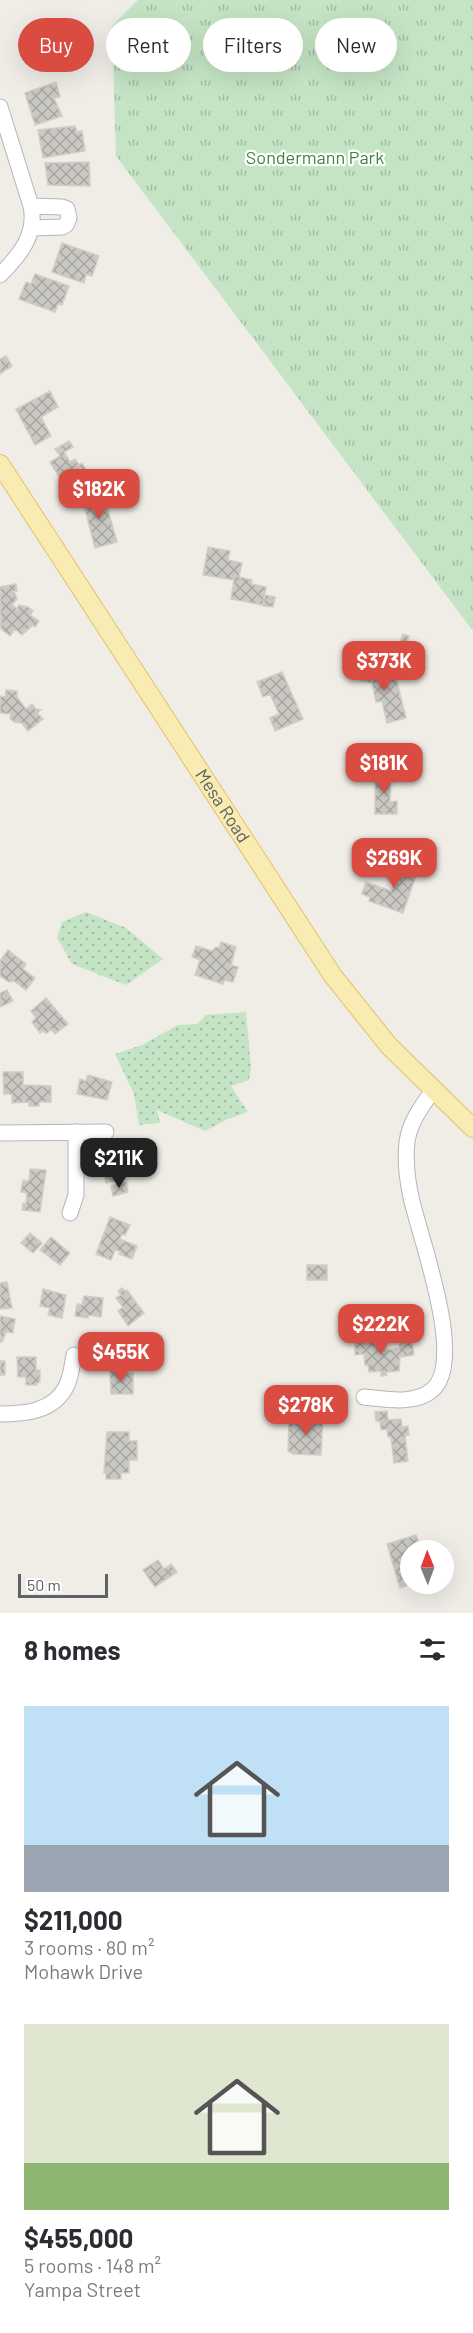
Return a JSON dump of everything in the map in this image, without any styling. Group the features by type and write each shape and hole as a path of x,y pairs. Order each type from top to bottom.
{"main road":[{"name":"Mesa Road","path":"0,464 332,975 389,1046 473,1128"}],"street":[{"path":"0,107 31,206 32,228 22,250 2,268"},
{"path":"31,206 62,207 66,209 69,218 66,225 62,227 32,228"},
{"path":"364,1397 405,1399 420,1397 435,1387 445,1366 446,1350 442,1321 411,1197 406,1166 407,1140 411,1125 419,1109 434,1089"},
{"path":"70,1214 76,1195 76,1132"},
{"path":"0,1133 106,1132"},
{"path":"0,1414 31,1413 54,1401 66,1387 74,1355"}],"green space":[{"name":"Sondermann Park","path":"138,0 473,0 473,631 116,156 113,72 191,72 191,18 120,18"},
{"path":"86,912 126,928 163,959 126,985 72,964 57,938 62,922"},
{"path":"246,1012 251,1068 249,1080 231,1086 248,1112 205,1131 157,1110 160,1123 139,1125 134,1094 115,1054 142,1045 178,1025 197,1024 206,1015"}],"building":[{"path":"56,82 60,97 54,98 62,116 35,125 25,93"},
{"path":"75,126 77,132 82,131 85,151 43,158 38,130"},
{"path":"89,162 90,186 48,185 45,163"},
{"path":"62,243 99,256 92,276 86,274 84,283 52,272"},
{"path":"35,274 69,286 62,305 58,304 55,312 19,299 26,282 31,284"},
{"path":"6,356 12,366 0,374 0,359"},
{"path":"50,391 58,407 41,417 51,436 35,445 16,409"},
{"path":"69,441 73,447 64,452 70,462 75,459 79,465 82,463 87,472 64,485 50,462 60,456 55,449"},
{"path":"103,492 117,542 95,548 82,498"},
{"path":"208,547 230,551 228,560 242,563 239,577 252,580 251,584 266,587 263,605 231,599 234,580 203,575"},
{"path":"16,584 17,591 14,591 17,599 12,605 17,609 19,605 28,607 33,611 30,615 39,621 35,627 33,625 22,635 15,629 10,636 1,629 0,587"},
{"path":"265,595 275,597 273,607 263,606"},
{"path":"403,634 409,636 402,657 396,655"},
{"path":"363,660 377,663 375,673 382,674 383,681 396,678 406,718 387,723 382,701 376,702 372,683 359,680"},
{"path":"282,672 303,719 275,731 270,718 279,714 270,694 263,697 257,682"},
{"path":"6,690 17,691 17,697 26,709 32,704 36,709 41,710 37,713 43,719 28,731 22,723 14,722 10,718 11,714 0,713 0,696 5,697"},
{"path":"375,771 390,771 390,802 397,801 397,814 375,814"},
{"path":"402,861 419,867 403,913 369,901 370,897 362,894 366,882 391,891"},
{"path":"221,942 236,947 231,965 238,967 233,982 224,980 223,984 195,975 200,960 192,957 196,946 212,951 216,947 219,948"},
{"path":"8,950 26,964 23,969 35,978 26,990 14,981 9,982 0,976 0,961"},
{"path":"7,990 13,1001 0,1007 0,993"},
{"path":"46,998 68,1024 55,1034 51,1029 47,1033 42,1031 40,1033 32,1022 36,1018 31,1011"},
{"path":"3,1072 23,1072 23,1087 25,1085 51,1086 51,1102 39,1102 39,1106 29,1106 29,1102 12,1103 12,1094 4,1094"},
{"path":"88,1075 112,1082 107,1100 77,1094 80,1079 86,1081"},
{"path":"117,1156 122,1180 106,1183 101,1159"},
{"path":"30,1169 46,1170 40,1212 22,1210 23,1203 26,1204 27,1193 21,1192 23,1180 29,1181"},
{"path":"126,1182 128,1192 113,1196 111,1186"},
{"path":"110,1217 130,1225 120,1239 137,1246 132,1259 115,1250 111,1260 96,1254"},
{"path":"30,1233 42,1243 33,1253 21,1243"},
{"path":"51,1237 70,1253 60,1265 40,1250"},
{"path":"307,1265 327,1265 327,1280 307,1280"},
{"path":"7,1282 12,1308 0,1309 0,1283"},
{"path":"122,1288 127,1290 144,1313 128,1326 118,1311 123,1307 116,1298 121,1295 118,1291"},
{"path":"43,1289 66,1295 62,1318 48,1315 50,1308 40,1306"},
{"path":"84,1296 103,1298 101,1317 75,1316 77,1304 82,1305"},
{"path":"0,1316 15,1319 13,1333 6,1332 2,1342 0,1342"},
{"path":"117,1333 142,1333 141,1361 111,1361 111,1349 117,1349"},
{"path":"372,1335 376,1347 386,1346 386,1350 400,1348 399,1344 412,1342 414,1355 400,1357 399,1371 386,1372 387,1375 381,1376 381,1371 369,1372 368,1364 365,1365 364,1354 355,1355 355,1337"},
{"path":"17,1357 36,1357 36,1370 40,1370 40,1382 37,1385 26,1385 26,1377 18,1377"},
{"path":"0,1361 5,1361 5,1375 0,1375"},
{"path":"110,1370 133,1373 133,1394 111,1394"},
{"path":"387,1411 388,1420 401,1419 402,1427 408,1426 409,1435 405,1436 408,1461 394,1463 391,1437 388,1437 387,1429 381,1430 380,1421 376,1421 375,1412"},
{"path":"306,1416 323,1417 321,1455 293,1454 288,1451 289,1423 298,1422 298,1418 306,1418"},
{"path":"107,1432 129,1432 129,1441 137,1441 137,1460 129,1460 129,1473 121,1473 121,1479 106,1479 106,1473 104,1473"},
{"path":"416,1535 418,1540 400,1540 400,1588 387,1544"},
{"path":"158,1560 164,1569 171,1564 177,1572 155,1587 143,1570"}]}
